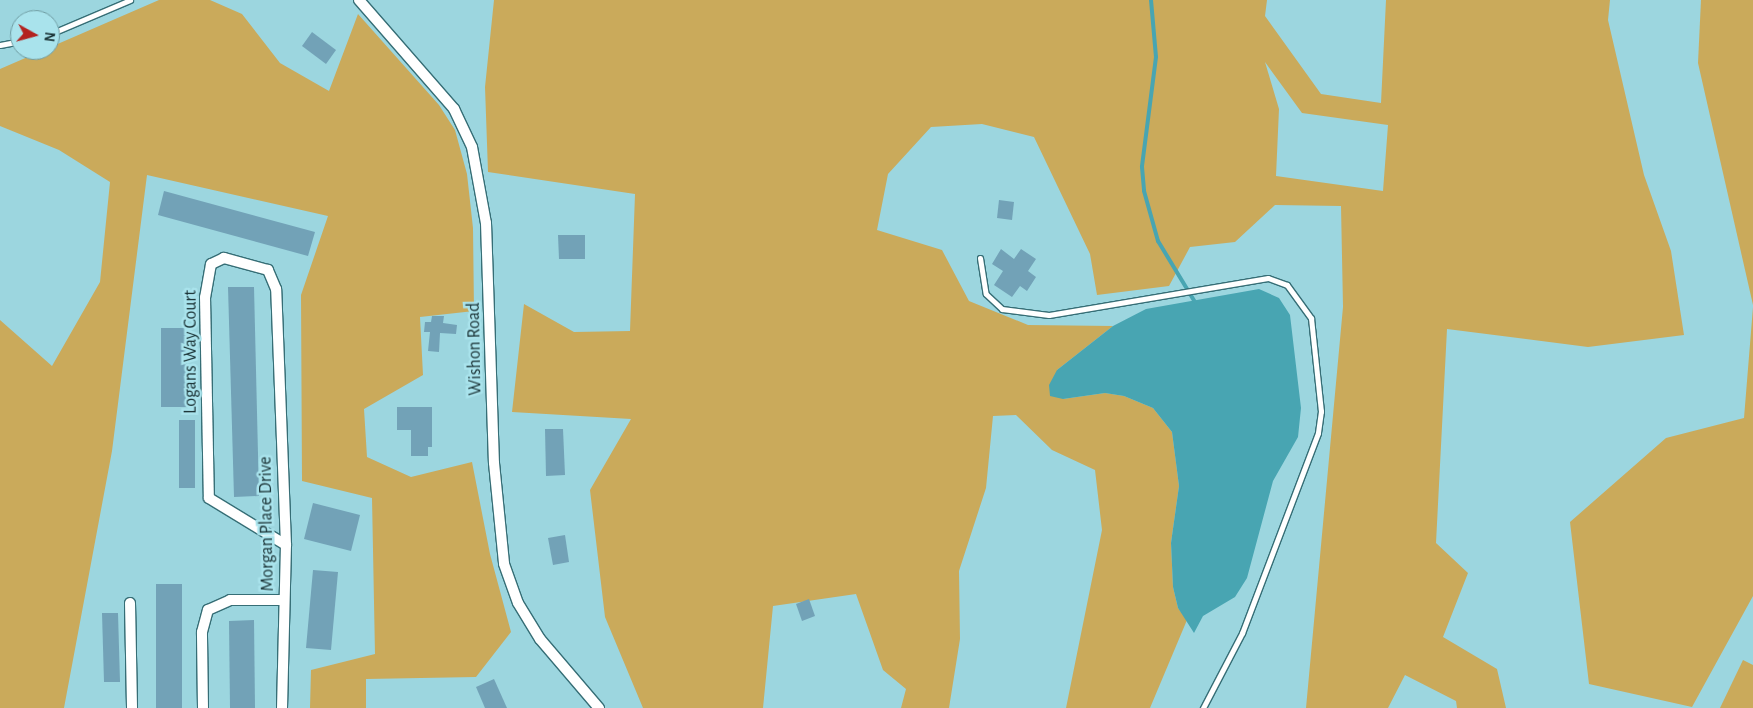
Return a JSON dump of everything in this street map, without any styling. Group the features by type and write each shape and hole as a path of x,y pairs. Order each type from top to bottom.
{"street":[{"name":"Wishon Road","path":"359,0 454,109 472,147 486,223 494,463 504,564 518,603 540,639 599,708"},
{"name":"Logans Way Court","path":"278,339 273,274 224,258 211,264 205,296 209,498 286,545"},
{"name":"Morgan Place Drive","path":"278,339 286,545 282,708"},
{"path":"203,708 205,615 213,606 230,600 284,600"},
{"path":"130,604 132,708"}],"lane":[{"path":"60,30 130,0"},
{"path":"980,258 986,294 1002,308 1049,315 1268,278 1287,285 1311,318 1321,411 1314,449 1242,633 1203,708"}],"shaded area":[{"path":"159,0 210,0 242,14 280,63 329,91 358,14 439,105 455,130 467,174 473,228 474,311 420,317 423,375 364,409 367,457 411,477 472,462 490,554 511,632 476,677 366,679 366,708 310,708 311,670 375,654 372,498 302,481 301,295 328,216 147,175 112,451 64,708 0,708 0,320 52,366 100,282 110,182 59,150 0,126 0,69 21,60 60,60 60,43"},
{"path":"494,0 1267,0 1265,16 1321,94 1381,103 1386,0 1610,0 1608,20 1644,175 1671,251 1684,335 1588,347 1447,329 1436,543 1468,573 1443,637 1497,669 1506,708 1457,708 1456,701 1405,675 1388,708 1306,708 1343,307 1341,206 1275,205 1235,242 1190,247 1169,286 1097,295 1090,254 1034,137 982,124 931,127 888,174 877,230 942,250 969,301 1028,325 1113,326 1057,370 1063,399 1105,393 1124,396 1153,408 1172,432 1179,486 1171,543 1173,587 1178,608 1187,620 1150,708 1066,708 1102,530 1095,470 1052,450 1016,415 993,416 986,488 959,571 960,639 949,708 901,708 906,689 883,670 856,594 773,606 763,708 643,708 605,617 590,490 631,419 512,412 524,304 574,332 630,331 635,194 488,172 485,87","holes":["1265,62 1302,113 1388,125 1383,191 1276,176 1279,109"]},
{"path":"1701,0 1753,0 1753,305 1698,63"},
{"path":"1753,307 1753,596 1692,707 1589,684 1570,522 1666,438 1744,418"},
{"path":"1743,660 1753,665 1753,708 1720,708"}],"water":[{"path":"1259,289 1279,298 1290,315 1301,408 1298,437 1273,481 1247,578 1235,597 1203,616 1194,633 1178,608 1173,587 1171,543 1179,486 1172,432 1153,408 1124,396 1105,393 1063,399 1050,396 1049,385 1057,370 1113,326 1146,309"}],"building":[{"path":"312,32 336,50 326,64 302,46"},
{"path":"164,191 315,232 308,256 158,215"},
{"path":"999,200 1014,202 1012,220 997,218"},
{"path":"558,235 585,235 585,259 559,259"},
{"path":"1001,249 1014,259 1021,249 1036,259 1028,271 1036,277 1027,291 1020,286 1012,297 994,285 1003,271 992,264"},
{"path":"228,287 254,287 259,496 234,497"},
{"path":"432,316 444,316 443,323 457,325 456,334 440,333 439,352 428,351 430,332 424,332 425,322 431,322"},
{"path":"161,328 187,328 187,407 161,407"},
{"path":"397,407 432,407 432,447 428,447 428,456 411,456 411,430 397,430"},
{"path":"179,420 195,420 195,488 179,488"},
{"path":"545,429 563,429 565,475 546,476"},
{"path":"313,503 360,515 351,551 304,539"},
{"path":"565,535 569,562 553,565 548,538"},
{"path":"313,570 338,572 331,650 306,648"},
{"path":"156,584 182,584 182,708 156,708"},
{"path":"809,599 815,616 802,621 796,604"},
{"path":"102,613 118,613 120,682 104,682"},
{"path":"254,620 255,708 230,708 229,621"},
{"path":"494,679 507,708 485,708 476,687"}],"waterway":[{"path":"1151,0 1156,57 1142,167 1144,191 1158,241 1195,302"}]}
